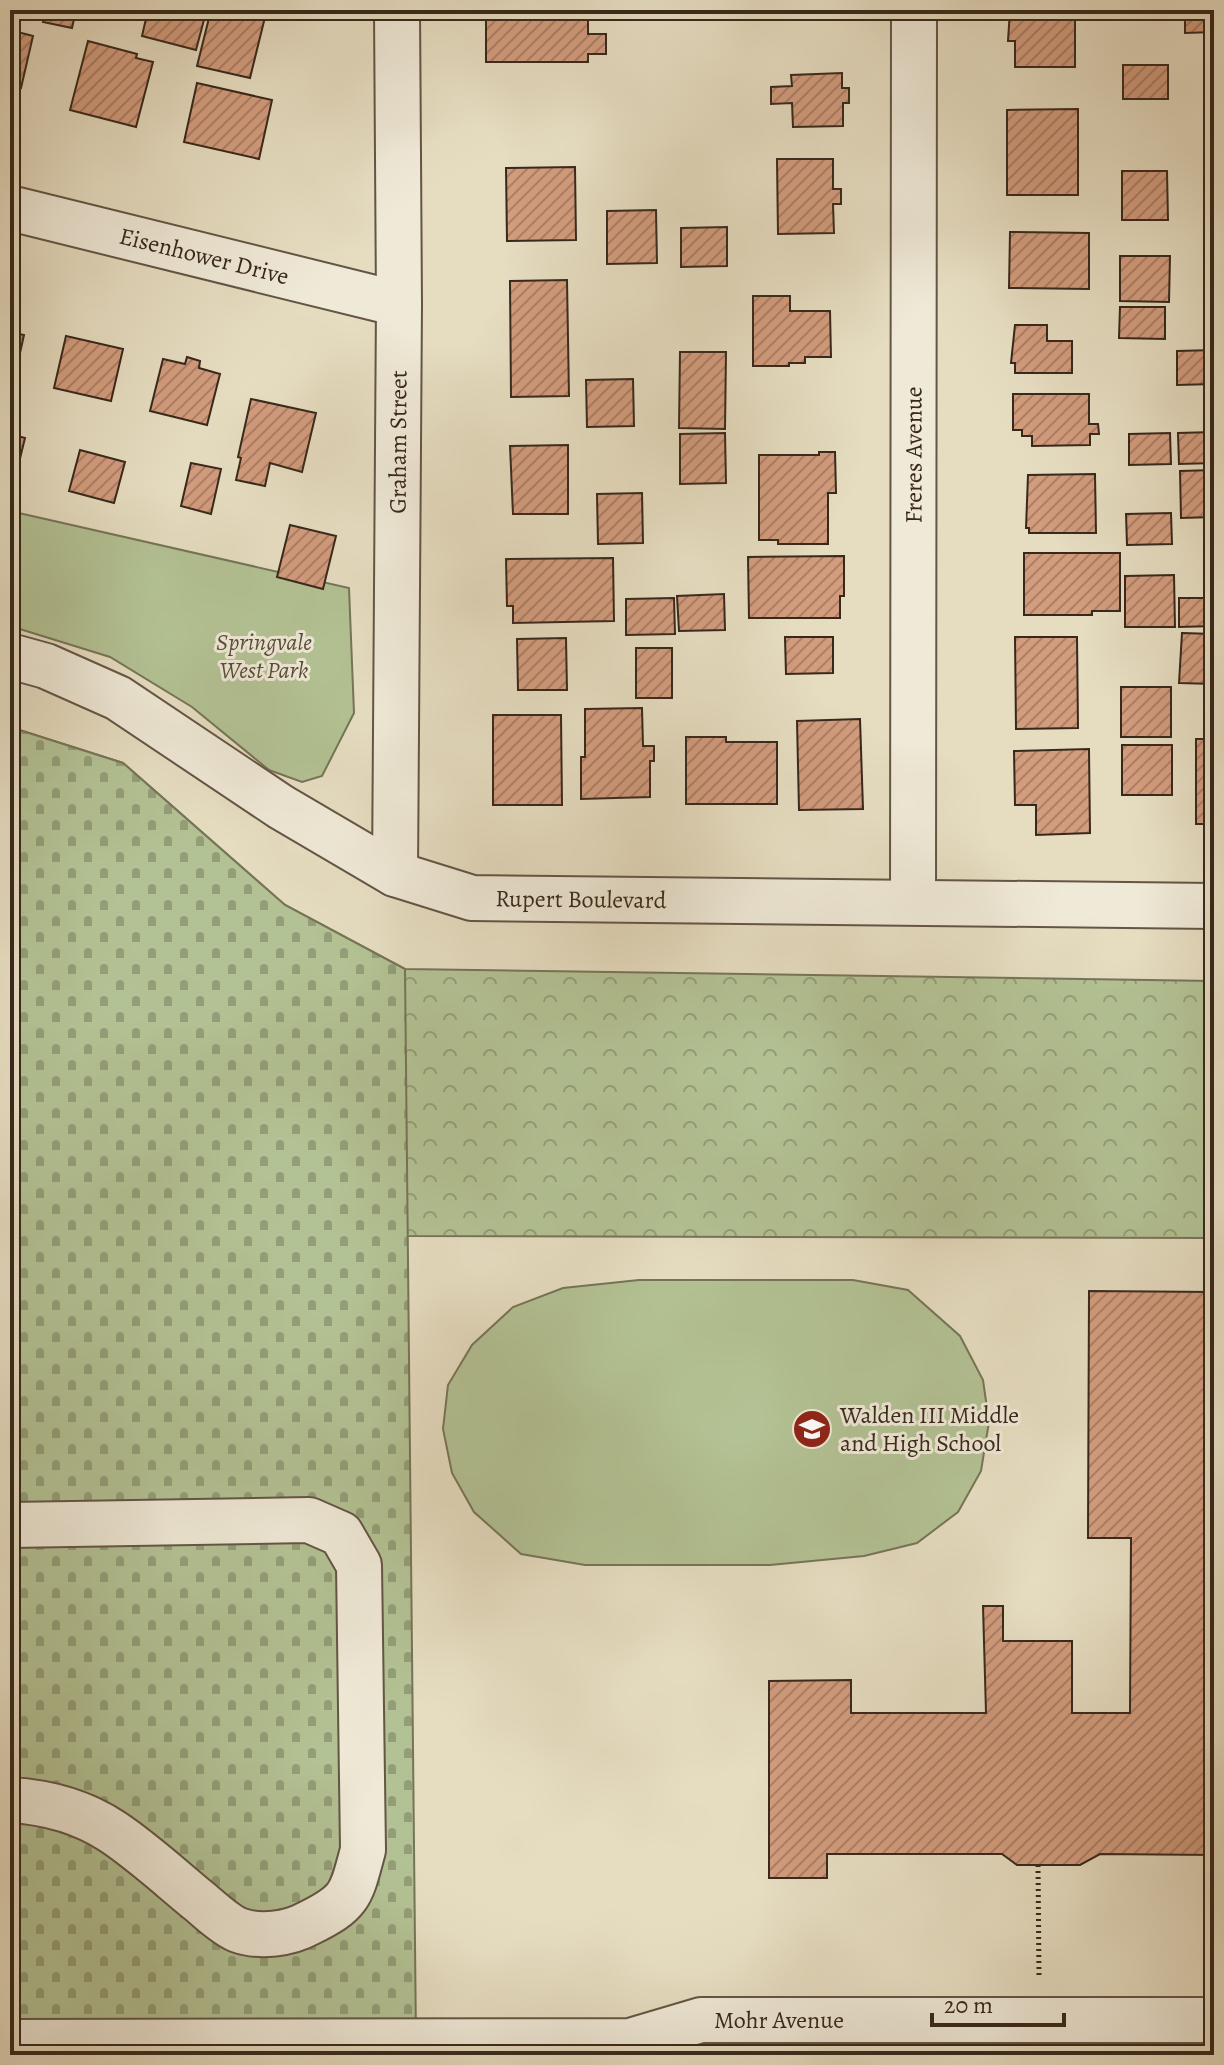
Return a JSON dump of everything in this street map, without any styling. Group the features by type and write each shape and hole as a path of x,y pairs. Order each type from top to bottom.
{"street":[{"name":"Graham Street","path":"395,874 399,304 397,10"},
{"name":"Freres Avenue","path":"913,901 914,10"},
{"name":"Eisenhower Drive","path":"10,208 399,304"},
{"name":"Rupert Boulevard","path":"10,656 46,666 118,698 281,807 395,874 472,898 1214,906"},
{"path":"10,1525 309,1520 341,1534 359,1565 363,1850 352,1892 330,1913 299,1928 274,1934 239,1930 210,1911 113,1832 86,1816 37,1802 10,1800"},
{"name":"Mohr Avenue","path":"10,2042 630,2048 701,2020 1214,2020"}],"path":[{"path":"1038,1865 1039,2020"}],"green space":[{"name":"Springvale West Park","path":"10,511 349,588 354,713 322,776 302,782 269,770 192,707 110,657 10,626"},
{"path":"10,727 123,763 285,905 405,969 1214,981 1214,1238 407,1236 212,1114"},
{"path":"10,727 123,763 285,905 405,969 416,2041 10,2042"},
{"path":"639,1280 853,1280 908,1290 960,1336 983,1380 989,1422 981,1471 958,1512 917,1543 864,1556 770,1565 585,1565 521,1554 474,1512 452,1473 443,1429 448,1385 472,1345 513,1307 563,1288"}],"building":[{"path":"46,10 76,10 72,28 43,22"},
{"path":"148,10 195,10 194,13 205,16 196,50 142,36"},
{"path":"211,10 266,13 250,78 197,66"},
{"path":"486,10 588,10 588,34 606,34 606,54 588,54 588,62 486,62"},
{"path":"1010,10 1075,10 1075,67 1015,67 1015,41 1008,41"},
{"path":"1185,10 1214,10 1214,32 1185,33"},
{"path":"10,30 33,36 21,88 10,85"},
{"path":"88,41 137,54 136,58 153,62 136,127 70,110"},
{"path":"1123,65 1168,65 1168,99 1123,99"},
{"path":"842,73 842,88 849,88 849,103 843,103 843,126 793,127 792,103 771,104 771,87 792,86 791,75"},
{"path":"197,83 272,100 259,159 184,142"},
{"path":"1078,109 1078,195 1007,195 1007,110"},
{"path":"777,159 833,159 833,189 841,189 841,204 833,204 834,233 778,234"},
{"path":"575,167 576,240 507,241 506,168"},
{"path":"1122,171 1167,171 1168,220 1122,220"},
{"path":"656,210 657,263 607,264 607,211"},
{"path":"727,227 727,266 681,267 681,228"},
{"path":"1010,232 1089,233 1089,289 1009,288"},
{"path":"1120,256 1170,256 1169,302 1120,301"},
{"path":"567,280 569,396 511,397 510,281"},
{"path":"753,296 790,296 790,311 830,311 831,357 805,357 805,363 789,363 789,366 753,366"},
{"path":"1120,307 1165,307 1165,339 1119,338"},
{"path":"1015,325 1047,325 1047,341 1072,341 1072,373 1015,373 1015,363 1011,363"},
{"path":"10,332 24,335 10,398"},
{"path":"66,336 123,349 111,401 54,388"},
{"path":"1214,350 1214,384 1177,385 1177,351"},
{"path":"680,352 726,352 725,429 679,428"},
{"path":"187,357 200,361 199,368 220,374 207,425 150,411 163,359 185,364"},
{"path":"633,379 634,426 587,427 586,380"},
{"path":"1013,394 1089,394 1089,424 1098,424 1099,434 1090,434 1090,445 1032,446 1032,436 1022,436 1022,430 1013,430"},
{"path":"251,399 316,413 302,472 270,463 265,486 236,480"},
{"path":"1214,432 1214,463 1179,464 1178,433"},
{"path":"725,433 726,483 680,484 680,434"},
{"path":"1170,433 1171,464 1129,465 1129,434"},
{"path":"10,434 25,438 14,483 10,482"},
{"path":"568,445 568,514 513,514 510,446"},
{"path":"80,450 125,462 114,503 69,491"},
{"path":"819,452 835,452 836,493 828,493 828,544 778,544 778,540 759,540 759,455 819,455"},
{"path":"191,463 221,469 211,514 181,506"},
{"path":"1214,470 1214,517 1181,518 1180,471"},
{"path":"1095,474 1096,533 1029,533 1029,528 1026,528 1028,475"},
{"path":"642,493 643,543 598,544 597,494"},
{"path":"1171,513 1172,544 1127,545 1126,514"},
{"path":"290,525 336,536 323,589 277,577"},
{"path":"1024,553 1120,553 1120,611 1092,611 1092,615 1024,615"},
{"path":"844,556 844,596 840,596 840,618 749,618 748,557"},
{"path":"613,558 614,621 513,623 513,606 507,606 506,559"},
{"path":"1174,575 1175,627 1125,627 1125,576"},
{"path":"724,594 725,630 679,631 677,596"},
{"path":"674,598 675,634 626,635 626,599"},
{"path":"1179,598 1214,598 1214,626 1179,627"},
{"path":"1182,633 1214,634 1214,684 1179,683"},
{"path":"785,637 833,637 833,673 786,674"},
{"path":"1015,637 1077,637 1078,728 1016,729"},
{"path":"566,638 567,690 518,690 517,639"},
{"path":"636,648 672,648 672,698 636,698"},
{"path":"1121,687 1171,687 1171,737 1121,737"},
{"path":"642,708 643,746 654,746 654,761 650,761 650,797 581,799 585,709"},
{"path":"493,715 561,715 562,805 493,805"},
{"path":"860,719 863,809 799,810 797,721"},
{"path":"686,737 726,737 726,742 777,742 777,804 686,804"},
{"path":"1196,739 1214,739 1214,824 1196,824"},
{"path":"1122,745 1172,745 1172,795 1122,795"},
{"path":"1089,749 1090,833 1036,835 1036,805 1015,805 1014,751"},
{"path":"1089,1291 1214,1292 1214,1855 1100,1854 1080,1865 1017,1865 1002,1854 827,1854 827,1878 769,1878 769,1681 851,1680 851,1713 986,1713 983,1606 1003,1606 1003,1641 1072,1641 1072,1713 1130,1713 1131,1538 1088,1538"}],"place":[{"name":"Walden III Middle and High School","path":"812,1429"}]}
